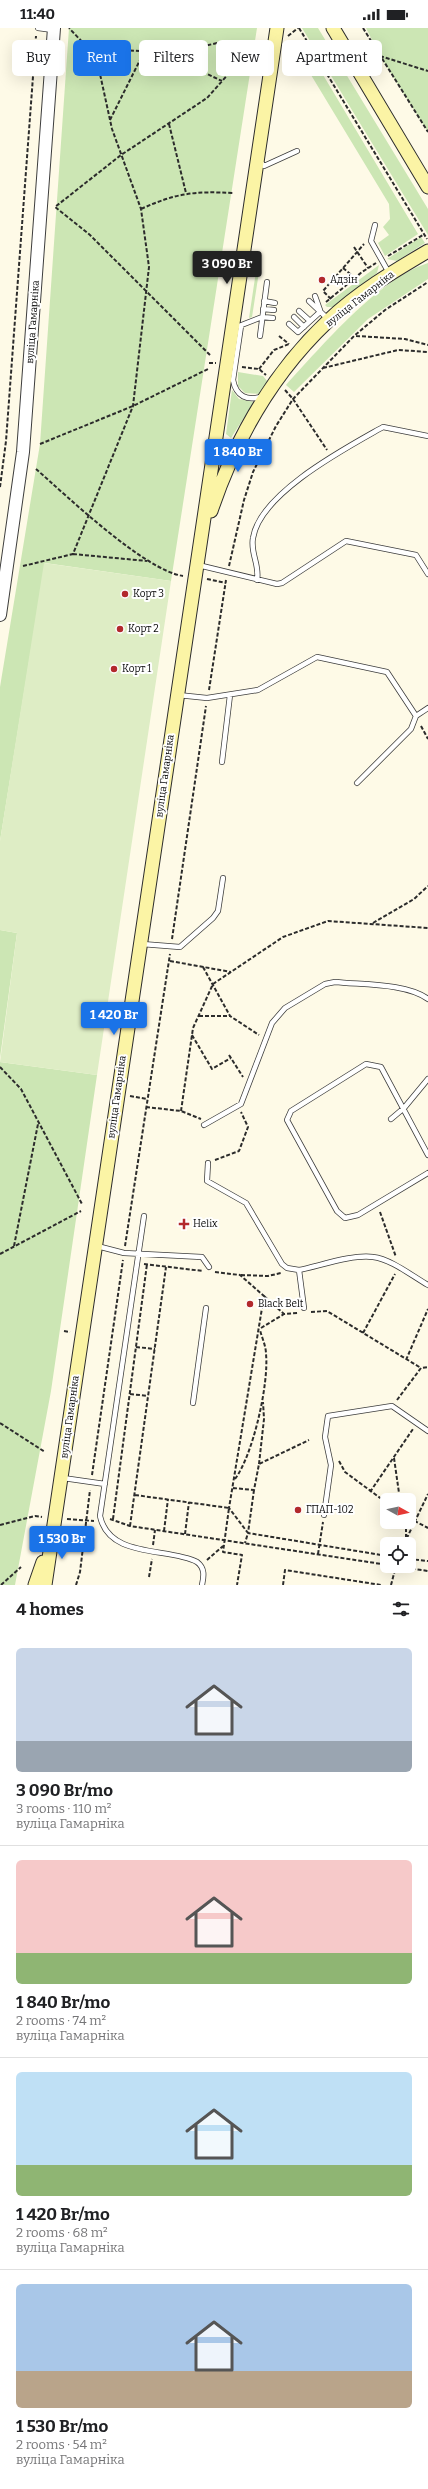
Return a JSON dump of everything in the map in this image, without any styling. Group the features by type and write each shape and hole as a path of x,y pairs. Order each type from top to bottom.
{"main road":[{"name":"вуліца Гамарніка","path":"45,1585 196,564 237,325 258,157 278,28"},
{"path":"333,28 428,187"},
{"name":"вуліца Гамарніка","path":"200,545 229,463 245,428 266,395 324,316 390,274 427,245"},
{"name":"вуліца Гамарніка","path":"35,1585 54,1530"}],"street":[{"name":"вуліца Гамарніка","path":"0,615 23,452 54,29"}],"lane":[{"path":"37,28 54,29"},
{"path":"258,157 264,166 296,150"},
{"path":"375,225 370,240 390,274"},
{"path":"260,336 267,282"},
{"path":"315,296 324,316"},
{"path":"309,300 324,316"},
{"path":"264,301 275,303"},
{"path":"263,309 274,310"},
{"path":"299,311 310,321"},
{"path":"289,324 298,332 310,321 324,316"},
{"path":"266,395 251,399 244,397 235,388 233,380 237,325 262,317 273,318"},
{"path":"294,317 304,327"},
{"path":"257,580 259,569 253,549 253,538 261,518 281,494 331,456 383,426 428,436"},
{"path":"196,564 228,571 257,580 282,583 346,540 416,555 428,574"},
{"path":"177,695 207,698 258,690 316,657 387,672 416,716"},
{"path":"222,762 230,694"},
{"path":"356,783 411,729 416,716 428,708"},
{"path":"140,943 171,948 180,947 213,918 218,911 223,878"},
{"path":"204,1125 238,1106 246,1096 265,1038 272,1023 285,1008 325,984 334,982 407,989 419,992 428,999"},
{"path":"428,1154 381,1067 366,1064 291,1111 287,1120 338,1211 345,1218 358,1215 428,1173"},
{"path":"391,1119 404,1108 428,1079"},
{"path":"208,1163 207,1181 246,1203 282,1264 296,1270 373,1257 398,1268 428,1285"},
{"path":"144,1216 100,1516 102,1524 114,1538 134,1549 192,1559 201,1565 204,1574 202,1585"},
{"path":"96,1245 124,1254 202,1257 209,1267"},
{"path":"296,1270 304,1308"},
{"path":"193,1403 206,1308"},
{"path":"324,1514 331,1465 325,1437 328,1416 392,1406 428,1431"},
{"path":"61,1478 105,1484"}],"path":[{"path":"0,487 5,451 37,28"},
{"path":"70,28 81,40"},
{"path":"288,36 298,28 427,245"},
{"path":"363,28 370,40"},
{"path":"208,45 226,41 256,43 207,98 121,155 55,207 90,235 210,355"},
{"path":"382,57 428,70"},
{"path":"382,59 428,132"},
{"path":"110,120 139,62"},
{"path":"208,74 222,81"},
{"path":"73,554 133,406 147,291 148,249 141,209 110,120 100,76"},
{"path":"169,124 186,193"},
{"path":"141,209 161,200 186,193 234,193"},
{"path":"331,299 323,291 358,251 370,240"},
{"path":"354,247 368,268"},
{"path":"343,268 355,278"},
{"path":"76,1585 80,1572 91,1482 124,1254 147,1099 170,961 207,698 228,571 244,500 261,454 293,399 354,336 385,310 428,282"},
{"path":"279,336 289,344"},
{"path":"354,336 405,339 428,345"},
{"path":"322,368 398,350 428,352"},
{"path":"40,444 133,406 208,369"},
{"path":"36,469 89,515 150,561 175,574"},
{"path":"23,566 73,554 150,561"},
{"path":"416,716 428,739"},
{"path":"372,924 414,899 428,886"},
{"path":"181,1111 192,1035 198,1016 213,984 283,937 328,921 428,928"},
{"path":"170,961 231,972"},
{"path":"203,967 230,1016 265,1038"},
{"path":"198,1016 230,1016"},
{"path":"192,1035 212,1069 230,1056 249,1087"},
{"path":"0,1067 20,1089 82,1204"},
{"path":"117,1093 147,1099"},
{"path":"208,1163 239,1150 248,1127 238,1106"},
{"path":"146,1107 181,1111 200,1118 204,1125"},
{"path":"14,1246 38,1122"},
{"path":"0,1254 82,1211"},
{"path":"380,1212 395,1251"},
{"path":"113,1519 147,1264"},
{"path":"151,1265 202,1271"},
{"path":"166,1267 130,1526 380,1564"},
{"path":"363,1333 398,1268"},
{"path":"214,1272 268,1276 296,1270"},
{"path":"240,1275 284,1314"},
{"path":"237,1585 242,1555 223,1552 255,1346 260,1329 264,1296"},
{"path":"406,1360 428,1309"},
{"path":"260,1329 284,1314 327,1311 406,1360 421,1368 428,1367"},
{"path":"245,1543 248,1533 259,1464 264,1419 263,1399 267,1354 260,1329"},
{"path":"136,1346 155,1349"},
{"path":"392,1406 421,1368"},
{"path":"130,1394 148,1396"},
{"path":"234,1481 247,1459 263,1399"},
{"path":"0,1423 45,1452"},
{"path":"370,1492 416,1424"},
{"path":"259,1464 309,1440"},
{"path":"394,1457 399,1493"},
{"path":"340,1463 345,1472 380,1498"},
{"path":"233,1488 254,1490"},
{"path":"416,1520 428,1494"},
{"path":"134,1495 230,1508 248,1533 380,1555"},
{"path":"164,1531 168,1499"},
{"path":"185,1534 189,1502"},
{"path":"318,1554 324,1514"},
{"path":"0,1525 35,1516"},
{"path":"416,1522 428,1528"},
{"path":"201,1565 224,1545"},
{"path":"416,1560 428,1561"},
{"path":"1,1585 21,1567"},
{"path":"283,1585 285,1570 381,1585"},
{"path":"416,1570 428,1571"},
{"path":"391,1585 394,1573"}],"green space":[{"path":"69,28 257,28 255,40 216,40 216,76 250,76 171,581 45,563 0,841 0,687 40,444"},
{"path":"302,28 318,28 325,40 309,40"},
{"path":"366,28 428,28 428,132 382,59 382,40 372,40"},
{"path":"312,76 324,76 418,234 385,256 378,243 389,235 383,227 390,219 389,204"},
{"path":"331,76 347,76 428,209 428,235"},
{"path":"421,237 425,243 397,261 387,259"},
{"path":"258,258 261,259 252,317 249,318"},
{"path":"428,263 428,279 368,319 294,392 286,385 333,334 370,299 390,283 409,271"},
{"path":"379,265 377,273 334,307 327,307 325,305"},
{"path":"238,372 263,376 268,382 260,394 245,393 238,386"},
{"path":"232,390 239,399 254,402 231,438 226,434"},
{"path":"44,563 171,581 97,1075 0,1062 17,933 0,930 0,841"},
{"path":"0,930 17,933 0,1058"},
{"path":"0,1062 97,1075 51,1391 15,1585 0,1585"}],"place":[{"name":"Адзін","path":"322,280"},
{"name":"Корт 3","path":"125,594"},
{"name":"Корт 2","path":"120,629"},
{"name":"Корт 1","path":"114,669"},
{"name":"Helix","path":"184,1224"},
{"name":"Black Belt","path":"250,1304"},
{"name":"ГПАП-102","path":"298,1510"}]}
